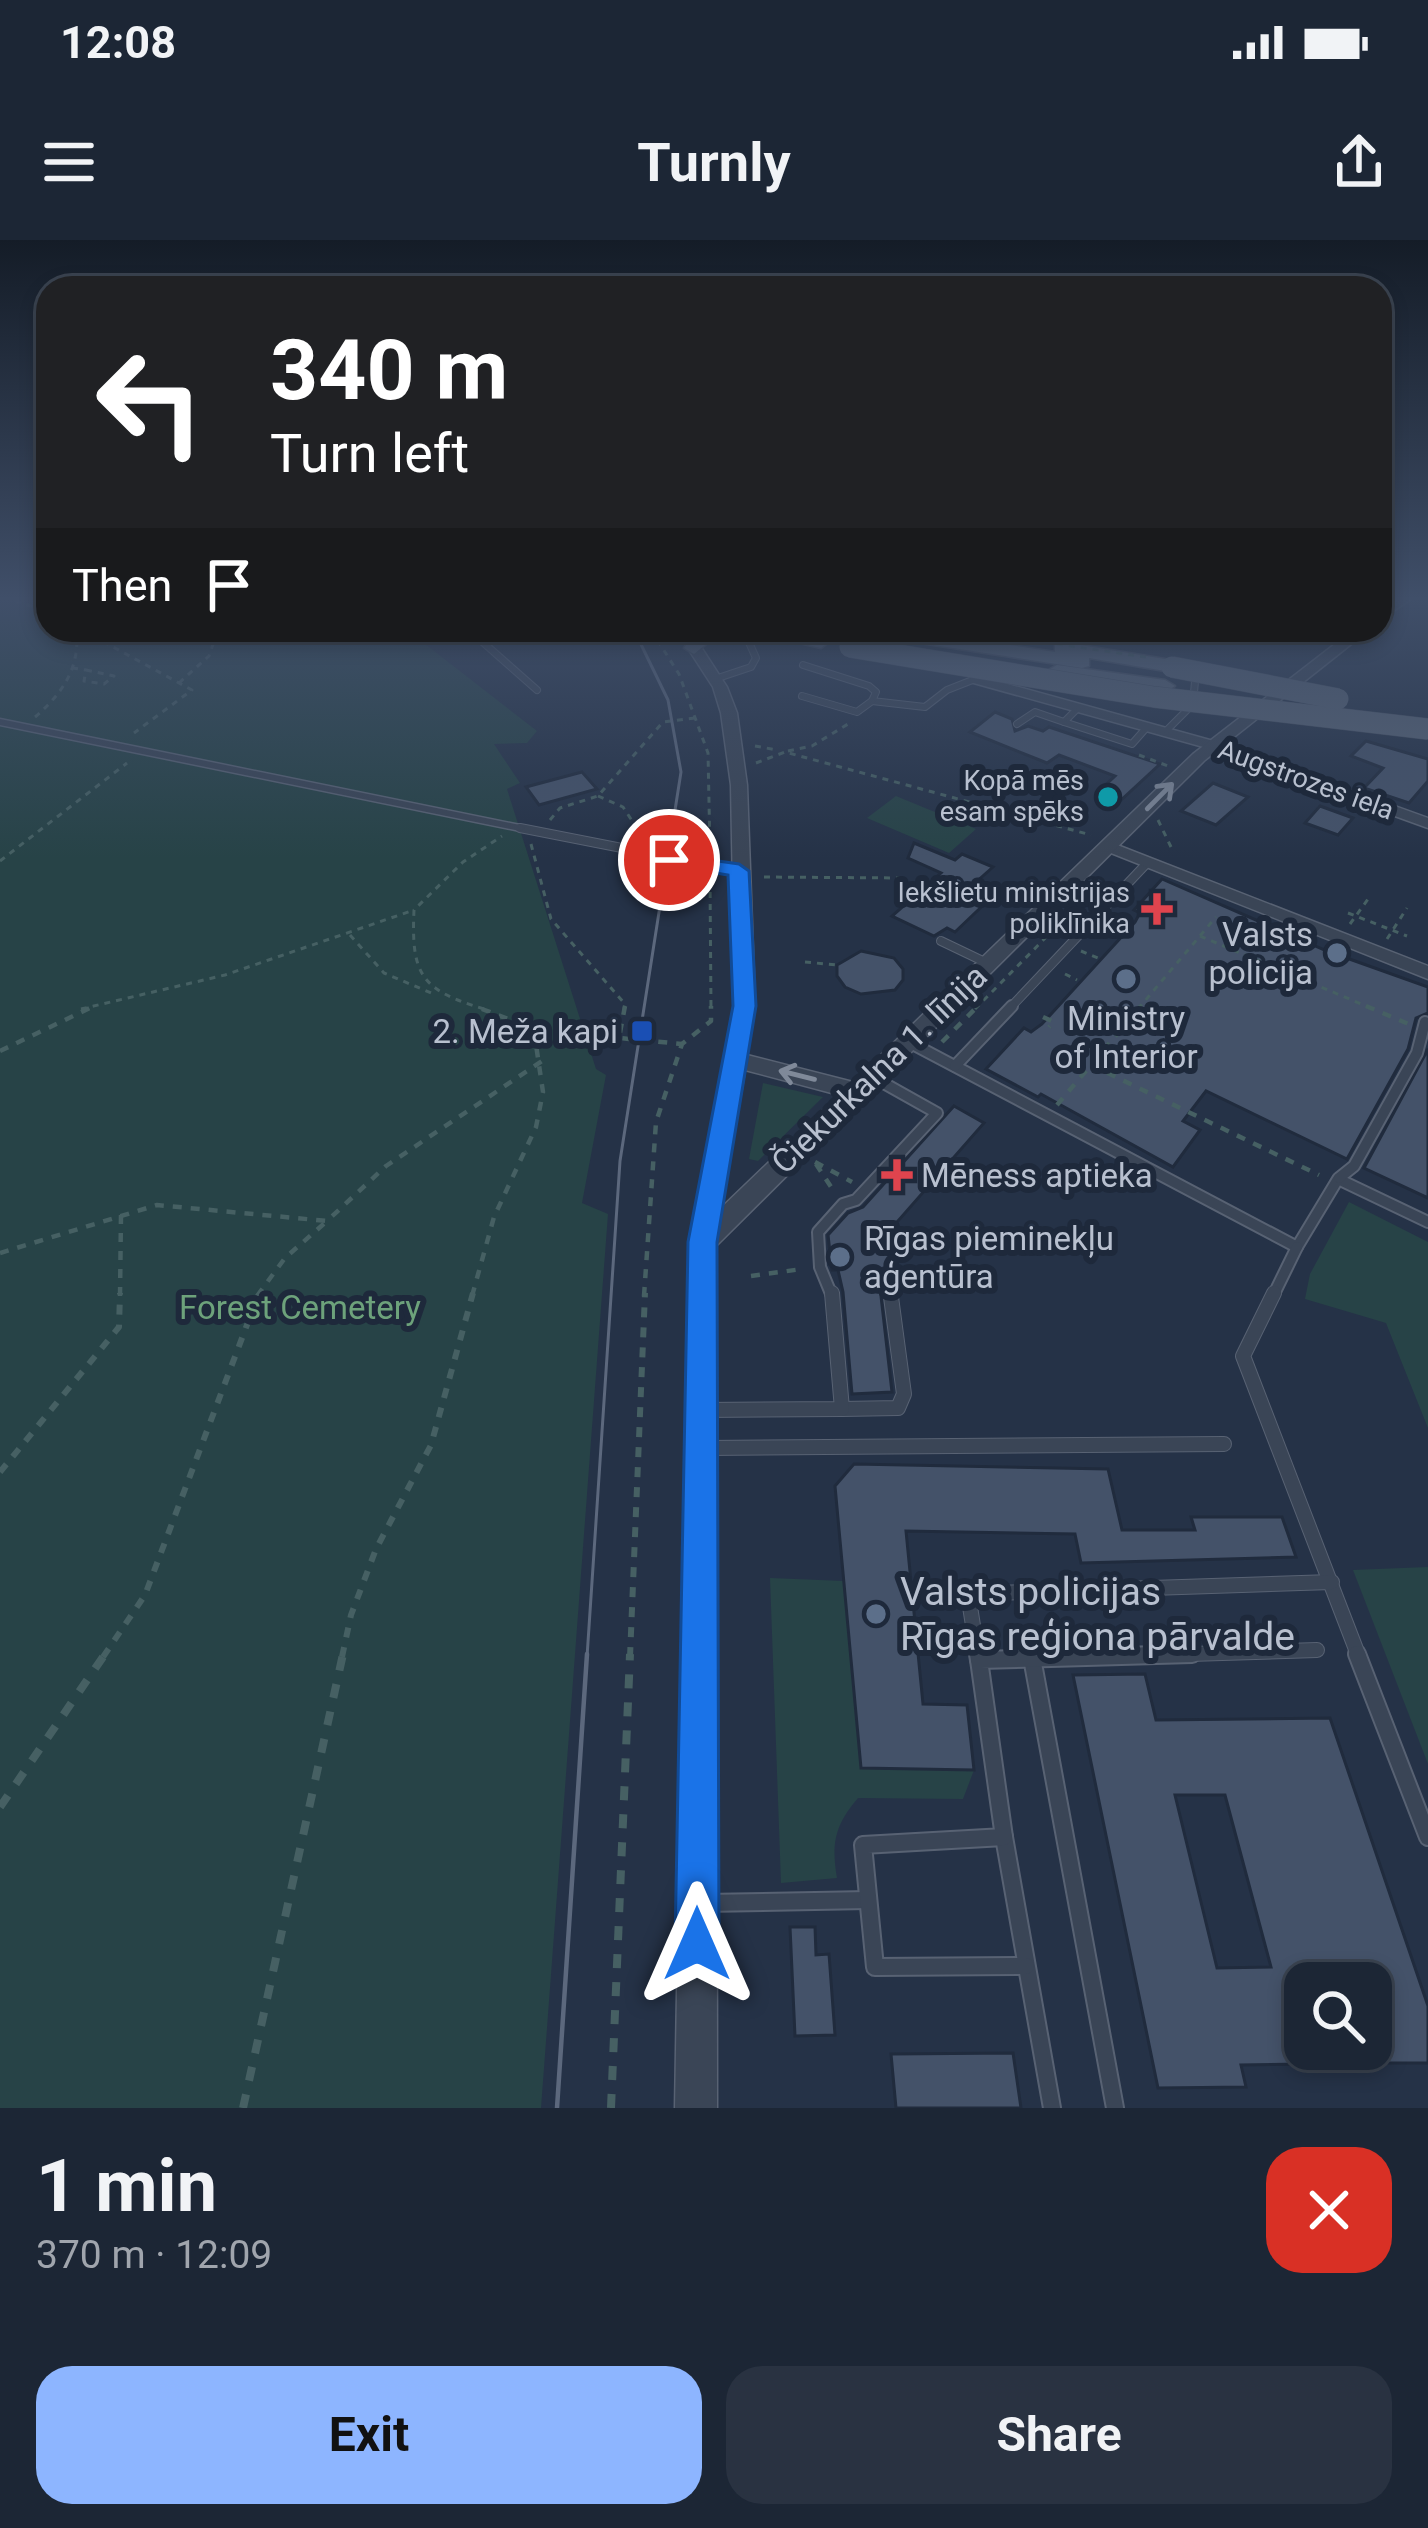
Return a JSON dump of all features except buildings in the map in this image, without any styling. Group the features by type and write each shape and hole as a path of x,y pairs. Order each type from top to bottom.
{"main road":[{"path":"1078,684 1428,728"},
{"path":"1147,684 1428,728"},
{"path":"1219,684 1428,717"},
{"path":"1258,684 1428,717"}],"street":[{"path":"696,2108 703,1242 745,1006 739,785 729,713 717,684"},
{"name":"Augstrozes iela","path":"993,684 1212,746 1428,824"},
{"name":"Čiekurkalna 1. līnija","path":"703,1242 1104,842 1212,746 1291,684"},
{"path":"0,722 519,828"},
{"path":"1104,842 1428,973"},
{"path":"737,1060 863,1084"}],"lane":[{"path":"530,684 537,690"},
{"path":"802,695 857,712 876,692 862,684"},
{"path":"872,701 917,713 966,684"},
{"path":"1165,732 1193,704 1195,684"},
{"path":"1064,722 1078,708"},
{"path":"1018,724 1035,712 1132,744 1148,728"},
{"path":"519,828 739,871"},
{"path":"955,1066 1148,862"},
{"path":"941,941 987,963"},
{"path":"1423,1025 1418,1053 1354,1166 1338,1179 1297,1246 1243,1356 1428,1837"},
{"path":"907,1041 1297,1246"},
{"path":"842,1409 830,1286 820,1267 818,1232 843,1204 866,1190 938,1113 863,1084"},
{"path":"1338,1179 1428,1222"},
{"path":"699,1410 898,1408 904,1394 891,1297"},
{"path":"698,1448 1224,1444"},
{"path":"1052,2108 1004,1837 968,1594 1331,1582"},
{"path":"979,1660 1317,1650"},
{"path":"1032,1658 1115,2108"},
{"path":"1004,1837 863,1845 875,1967 1027,1966"},
{"path":"698,1903 868,1900"}],"path":[{"path":"22,726 52,704 63,684"},
{"path":"115,747 192,690 181,684"},
{"path":"611,2108 650,1160 656,1122 682,1044 710,1021 708,753 683,684"},
{"path":"756,763 812,746 858,718 857,712"},
{"path":"541,830 560,808 598,796 663,722 695,718"},
{"path":"754,746 1104,842"},
{"path":"0,861 141,752"},
{"path":"598,796 623,807 645,841 644,854"},
{"path":"1146,809 1155,813 1171,847"},
{"path":"0,1051 81,1009 225,975 414,910 463,862 519,828 551,919 625,1004 619,1038 682,1044"},
{"path":"764,877 906,878"},
{"path":"931,1054 1090,893"},
{"path":"1347,929 1371,895"},
{"path":"1384,944 1407,908"},
{"path":"414,910 414,960 441,997"},
{"path":"1348,913 1407,936"},
{"path":"1053,1109 1216,917"},
{"path":"243,2108 351,1615 376,1549 431,1444 494,1217 536,1127 543,1092 536,1038 523,1025 384,973 350,934"},
{"path":"1200,936 1423,1025"},
{"path":"806,962 837,965"},
{"path":"1043,1017 1054,1022 1049,1028"},
{"path":"0,1807 145,1595 254,1300 285,1258 386,1166 542,1061"},
{"path":"1091,1065 1319,1174"},
{"path":"843,1204 812,1160 866,1190"},
{"path":"0,1253 121,1215 174,1204 327,1221"},
{"path":"0,1472 119,1327 121,1215"},
{"path":"751,1276 820,1267"}],"green space":[{"name":"Forest Cemetery","path":"0,684 477,684 537,731 527,743 494,744 520,783 507,789 596,1069 606,1075 582,1203 608,1214 541,2108 0,2108"},
{"path":"896,796 976,829 949,853 867,818"},
{"path":"763,1083 823,1097 758,1161 749,1159"},
{"path":"1349,1202 1428,1242 1428,1428 1386,1323 1305,1299 1310,1274"},
{"path":"1428,1567 1428,1764 1353,1570"},
{"path":"770,1578 844,1581 861,1768 974,1770 963,1799 858,1798 837,1835 837,1878 781,1883"}],"tram line":[{"path":"587,1657 620,1161 681,772 668,700 660,684"},
{"path":"557,2108 587,1654"}],"place":[{"name":"Kopā mēs esam spēks","path":"1108,797"},
{"name":"Iekšlietu ministrijas poliklīnika","path":"1157,909"},
{"name":"Valsts policija","path":"1337,953"},
{"name":"Ministry of Interior","path":"1126,979"},
{"name":"2. Meža kapi","path":"642,1031"},
{"name":"Mēness aptieka","path":"897,1175"},
{"name":"Rīgas pieminekļu aģentūra","path":"840,1257"},
{"name":"Valsts policijas Rīgas reģiona pārvalde","path":"876,1614"}],"route":[{"path":"669,860 739,871 745,1006 703,1242 697,1944"}]}
